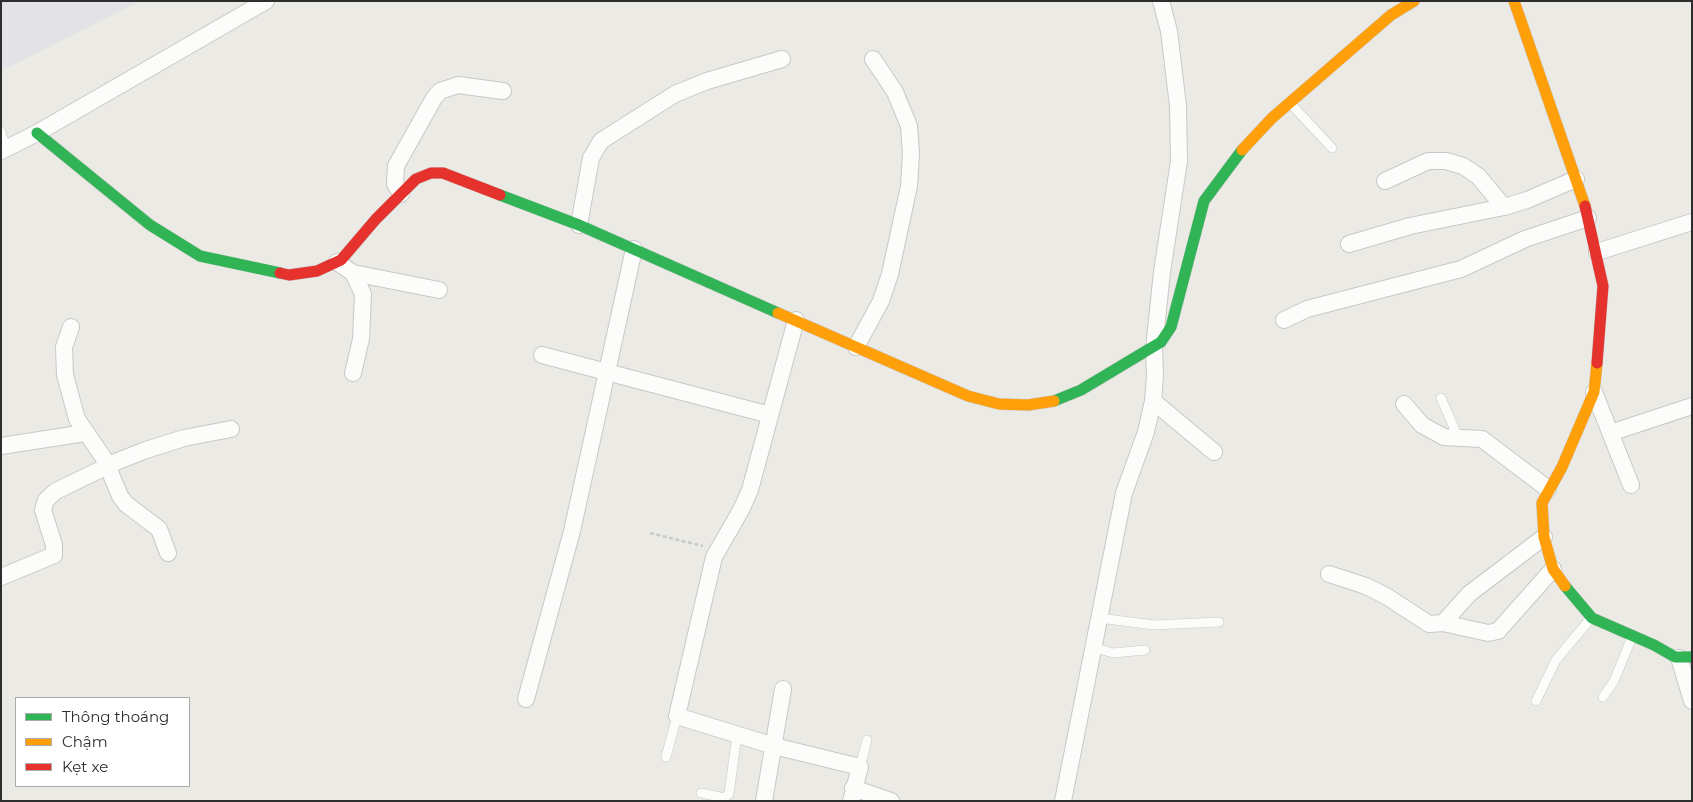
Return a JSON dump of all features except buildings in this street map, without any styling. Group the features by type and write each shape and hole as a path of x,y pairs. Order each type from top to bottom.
{"street":[{"path":"4,150 266,1"},
{"path":"1063,801 1124,493 1146,432 1153,402 1156,376 1154,348 1162,272 1179,161 1178,106 1169,31 1161,1"},
{"path":"37,132 150,225 200,256 255,270 289,275 317,271 342,260 376,219 420,177 431,173 443,173 579,225 968,396 985,402 1015,405 1040,404 1066,397 1116,367 1154,348 1171,327 1204,202 1233,159 1289,103 1391,15 1413,1"},
{"path":"1514,1 1576,179 1597,252 1603,286 1594,392 1562,467 1548,489 1542,504 1544,537 1553,569 1569,592 1592,618 1632,637 1685,658 1692,701"},
{"path":"579,225 591,158 602,141 676,94 707,81 782,59"},
{"path":"856,347 881,301 890,274 908,186 911,154 909,126 906,118 895,92 873,59"},
{"path":"401,194 395,184 396,166 434,98 440,91 458,85 503,91"},
{"path":"1385,181 1428,161 1446,161 1463,166 1478,176 1504,207"},
{"path":"1349,244 1410,226 1504,207 1527,200 1576,179"},
{"path":"1284,320 1307,310 1461,269 1525,239 1588,218"},
{"path":"1597,252 1692,222"},
{"path":"526,699 572,531 634,249"},
{"path":"337,262 353,273 439,290"},
{"path":"352,373 361,339 363,294 353,273"},
{"path":"796,320 750,490 717,549 677,716 774,746 860,767 852,794 891,801"},
{"path":"71,327 64,347 65,374 77,419 108,467 110,476 126,504 159,529 168,552"},
{"path":"542,355 770,415"},
{"path":"1594,392 1631,485"},
{"path":"1153,402 1214,452"},
{"path":"1404,404 1422,425 1444,437 1482,439 1548,489"},
{"path":"1610,433 1692,406"},
{"path":"1,577 54,555 54,544 43,510 46,500 67,484 139,453 184,438 231,429"},
{"path":"1,446 85,433"},
{"path":"1443,623 1469,594 1544,537"},
{"path":"1329,574 1366,586 1386,596 1429,624 1443,623 1488,633 1498,631 1553,569"},
{"path":"764,801 783,689"}],"lane":[{"path":"1289,103 1332,148"},
{"path":"1,132 4,150"},
{"path":"1441,398 1460,439"},
{"path":"1099,618 1154,625 1219,622"},
{"path":"1536,701 1556,660 1592,618"},
{"path":"1603,697 1614,681 1632,637"},
{"path":"1093,647 1113,653 1145,650"},
{"path":"666,758 677,716"},
{"path":"701,793 724,798 729,794 737,735"},
{"path":"860,767 867,740"}],"path":[{"path":"650,533 717,549"}],"shaded area":[{"path":"1,1 140,1 1,71"}],"traffic: fast":[{"path":"37,133 150,225 200,256 280,273"},
{"path":"1054,401 1081,390 1161,342 1171,327 1204,201 1242,150"},
{"path":"500,195 579,225 778,313"},
{"path":"1565,586 1592,618 1654,645 1675,657 1692,657"}],"traffic: slow":[{"path":"1242,150 1272,118 1391,15 1414,1"},
{"path":"1514,1 1585,206"},
{"path":"778,313 968,396 999,404 1028,405 1054,401"},
{"path":"1565,586 1553,569 1544,537 1542,503 1562,467 1594,392 1597,363"}],"traffic: jam":[{"path":"280,273 289,275 317,271 341,260 376,219 416,179 431,173 443,173 500,195"},
{"path":"1585,206 1603,286 1597,363"}]}
